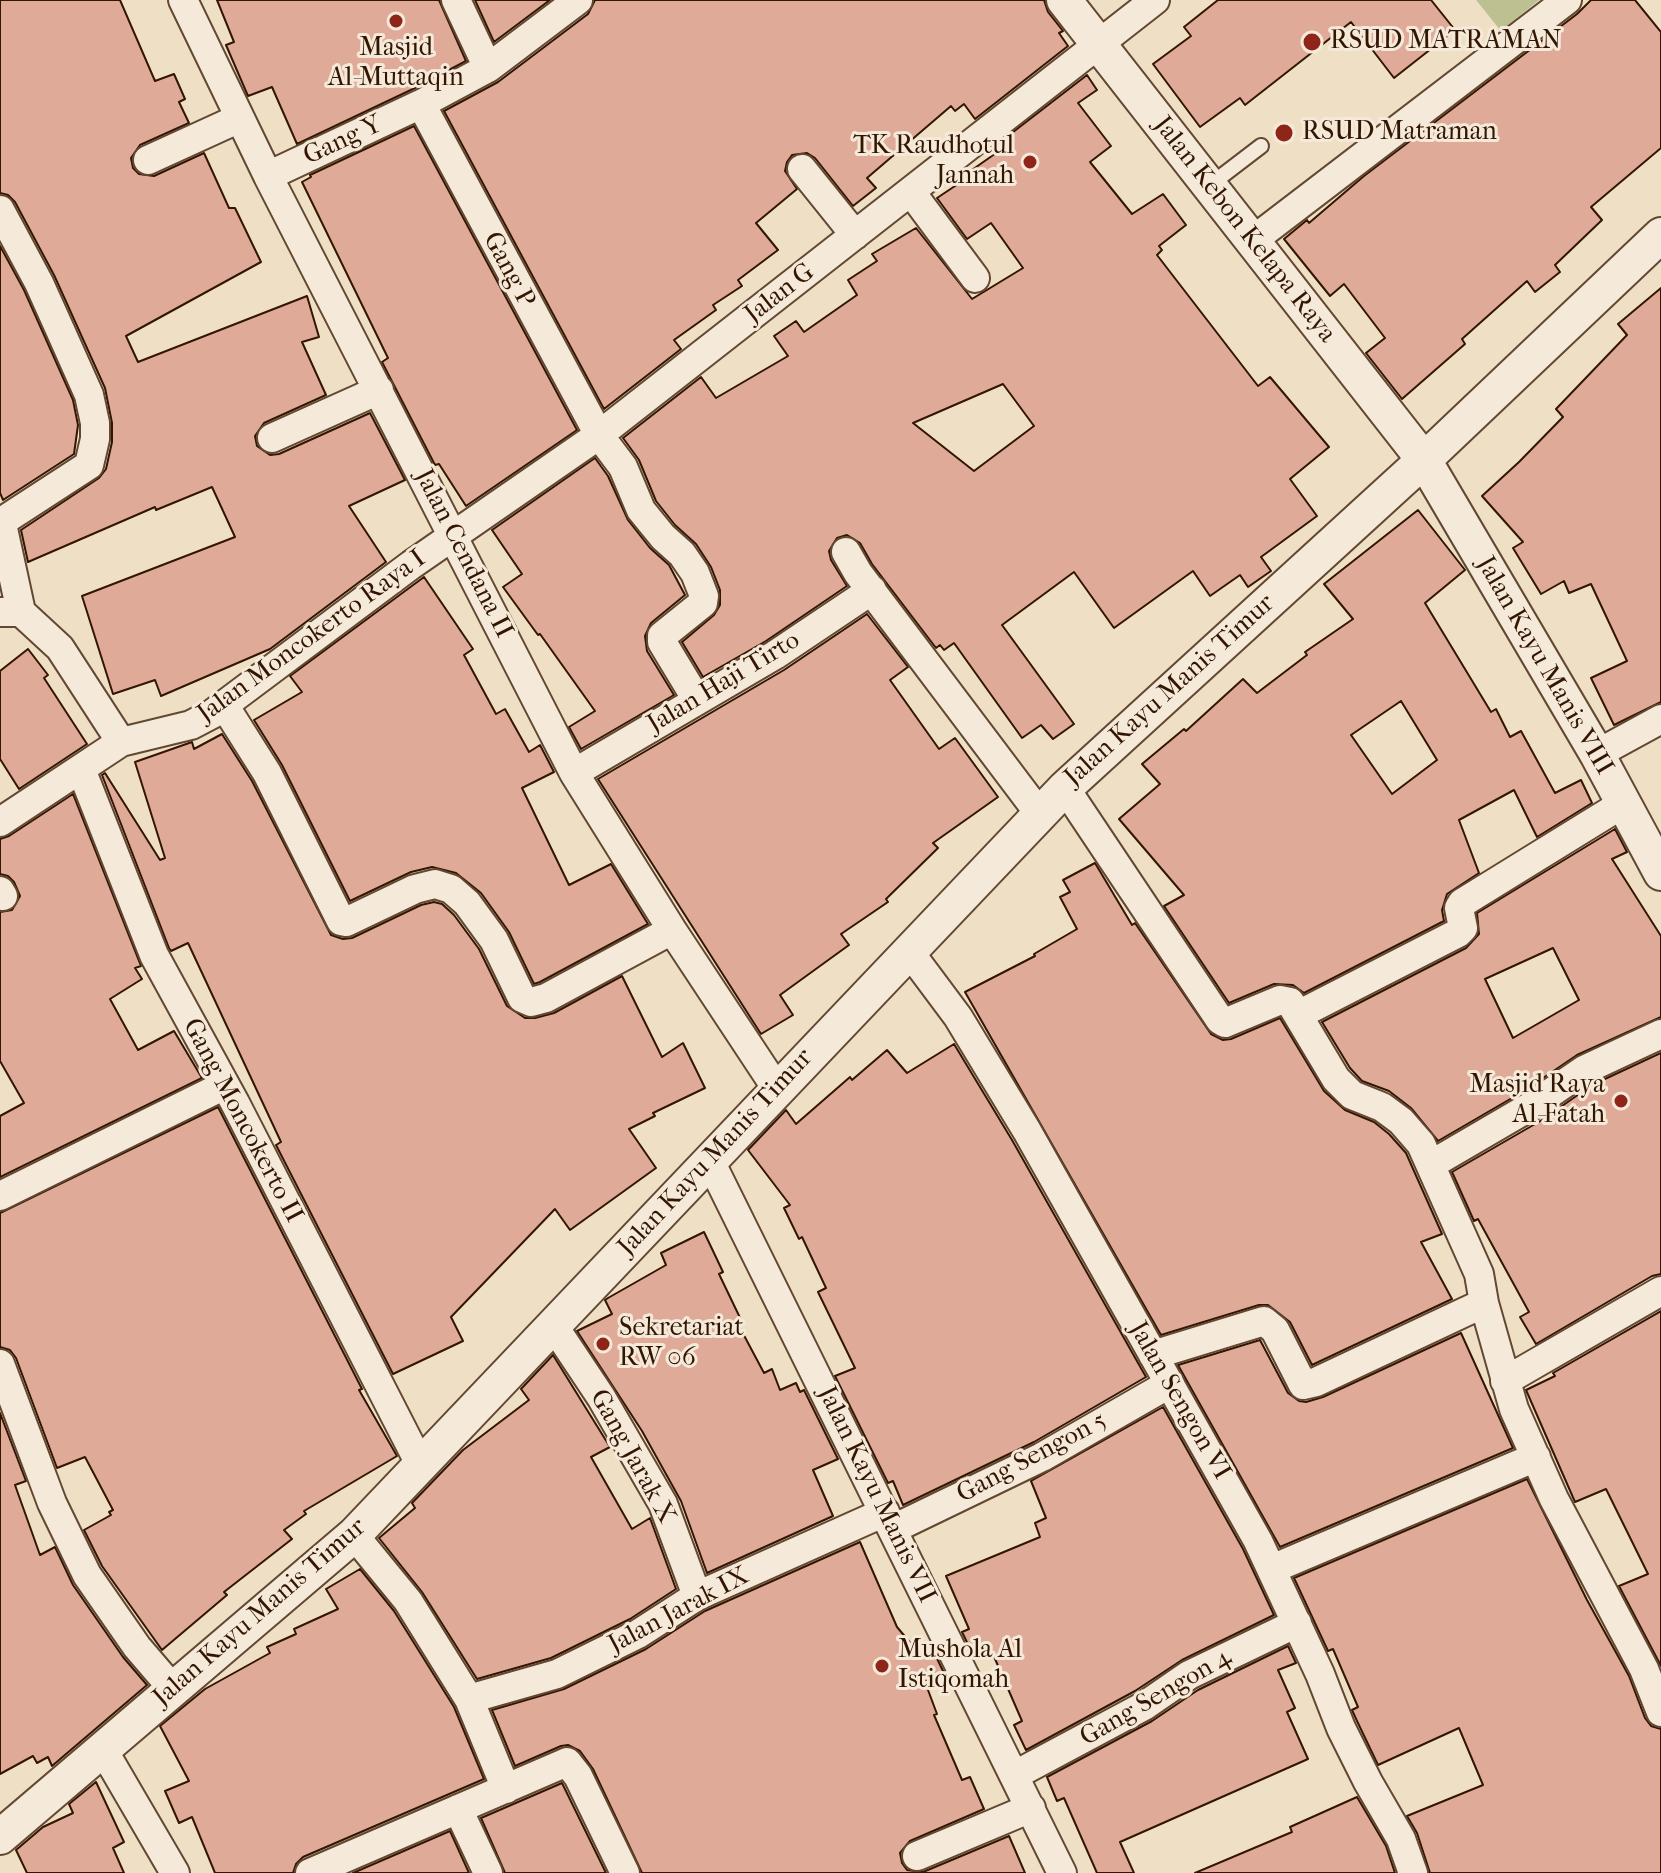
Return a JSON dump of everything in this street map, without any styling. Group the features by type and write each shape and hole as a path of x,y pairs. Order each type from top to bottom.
{"street":[{"name":"Jalan Cendana II","path":"183,0 268,176 574,773 672,930 777,1089"},
{"path":"456,0 488,68"},
{"name":"Gang Y","path":"268,176 421,104 488,68 578,0"},
{"name":"Jalan Kebon Kelapa Raya","path":"1064,0 1424,460"},
{"name":"Jalan G","path":"454,535 603,441 855,235 1155,0"},
{"path":"1252,241 1567,0"},
{"name":"Gang P","path":"421,104 603,441 623,467 641,510 682,554 695,573 704,596 703,603 662,636 662,642 697,700"},
{"path":"148,160 240,118"},
{"path":"802,169 855,235"},
{"path":"911,192 975,278"},
{"path":"0,210 39,283 89,395 95,423 89,465 1,522 10,612 38,626 60,648 121,742"},
{"name":"Jalan Kayu Manis Timur","path":"0,1837 354,1535 777,1089 917,962 1039,813 1424,460 1661,235"},
{"path":"272,438 379,390"},
{"name":"Jalan Kayu Manis VIII","path":"1424,460 1597,754 1661,873"},
{"name":"Jalan Moncokerto Raya I","path":"0,822 121,742 191,725 224,705 454,535"},
{"path":"846,552 1039,813"},
{"name":"Jalan Haji Tirto","path":"574,773 775,655 872,590"},
{"path":"224,705 267,773 341,921 346,922 415,889 435,884 451,889 467,903 494,940 522,998 531,1002 546,998 672,930"},
{"path":"1597,754 1661,719"},
{"name":"Gang Moncokerto II","path":"81,769 154,955 225,1085 421,1466"},
{"path":"1065,788 1220,1020 1225,1023 1280,1000 1290,1002 1336,1079 1352,1095 1382,1107 1401,1121 1421,1144 1479,1274 1505,1381 1536,1457 1554,1499 1644,1669 1661,1712"},
{"path":"1298,1015 1458,933 1463,928 1459,908 1462,903 1624,803"},
{"name":"Jalan Sengon VI","path":"917,962 946,1000 1027,1131 1258,1541 1341,1728 1401,1839 1413,1873"},
{"path":"1432,1164 1533,1105 1584,1070 1661,1034"},
{"path":"0,1196 225,1085"},
{"name":"Jalan Kayu Manis VII","path":"710,1161 1062,1873"},
{"path":"1505,1381 1661,1291"},
{"path":"1153,1355 1264,1321 1275,1330 1303,1385 1316,1382 1484,1303"},
{"name":"Gang Jarak X","path":"553,1325 601,1397 663,1504 697,1596"},
{"path":"0,1364 52,1503 87,1575 137,1647 173,1689"},
{"name":"Gang Sengon 5","path":"889,1521 1042,1457 1169,1384"},
{"path":"1272,1569 1536,1457"},
{"name":"Jalan Jarak IX","path":"469,1699 557,1674 638,1634 697,1596 889,1521"},
{"path":"354,1535 408,1601 469,1699 506,1789"},
{"name":"Gang Sengon 4","path":"1015,1775 1144,1706 1189,1675 1297,1623"},
{"path":"102,1748 175,1873"},
{"path":"310,1873 567,1762 578,1776 625,1873"},
{"path":"917,1856 1031,1808"},
{"path":"458,1809 488,1873"}],"lane":[{"path":"1209,186 1261,146"}],"green space":[{"path":"1476,0 1539,0 1501,31"}],"building":[{"path":"0,0 120,0 155,81 174,74 185,99 179,102 189,123 140,145 131,158 133,168 139,174 154,176 204,153 229,208 235,208 261,262 126,336 138,362 307,296 319,337 302,342 326,395 264,423 255,436 257,446 270,455 279,454 370,413 405,480 349,506 386,562 270,649 161,696 155,680 113,694 82,596 235,537 212,487 156,510 155,507 28,562 21,530 99,478 106,469 112,442 112,423 105,388 54,275 15,202 8,195 0,193"},
{"path":"217,0 439,0 466,61 297,144 272,87 248,96 226,45 234,42"},
{"path":"475,0 550,0 494,42"},
{"path":"595,0 1044,0 1048,12 1063,31 1059,33 1068,46 975,119 964,104 955,111 951,106 867,178 876,188 853,206 815,158 807,153 792,155 785,171 797,189 756,223 778,250 738,280 742,286 713,305 716,310 674,340 681,349 604,409 444,111 498,82 588,14"},
{"path":"1218,0 1431,0 1455,30 1394,78 1351,22 1245,105 1240,98 1200,127 1153,64 1191,36 1184,27"},
{"path":"1591,0 1635,0 1661,32 1661,148 1591,207 1602,220 1555,265 1560,272 1535,292 1527,281 1462,339 1465,344 1402,399 1366,353 1385,338 1344,284 1330,296 1284,239 1307,220 1309,223 1364,176 1577,14"},
{"path":"1087,75 1097,90 1078,103 1111,146 1090,162 1132,214 1163,194 1186,225 1159,246 1162,250 1157,255 1258,386 1270,377 1329,447 1290,479 1317,516 1261,557 1271,571 1248,587 1240,575 1210,596 1193,571 1114,628 1074,572 1002,625 1074,724 1053,739 1041,725 1022,738 954,643 944,650 940,645 936,648 872,564 860,543 847,535 837,538 829,551 847,586 766,641 703,677 682,642 714,615 720,605 720,590 711,567 696,544 675,525 656,501 639,460 623,438 701,377 716,398 788,356 774,336 796,321 804,332 857,295 848,280 877,261 872,254 916,228 972,299 1023,268 991,223 967,239 937,198 999,151 995,146","holes":["1003,384 1034,426 974,471 913,423"]},
{"path":"414,126 577,430 466,506 439,464 435,465 382,362 388,358 302,182 310,175"},
{"path":"0,246 24,290 73,400 78,425 74,454 3,500 0,493"},
{"path":"1661,288 1661,702 1614,725 1591,678 1627,661 1591,584 1569,593 1564,581 1541,594 1513,548 1523,542 1482,496 1563,417 1556,409 1627,335 1618,324"},
{"path":"595,458 608,476 628,520 650,548 669,565 685,595 651,623 645,636 647,651 674,695 581,749 569,727 595,711 503,587 522,574 492,530"},
{"path":"1418,510 1465,570 1425,603 1491,712 1496,709 1510,737 1521,731 1555,793 1581,780 1592,803 1537,837 1514,790 1459,820 1479,873 1447,894 1442,910 1444,921 1304,993 1293,985 1274,984 1229,1003 1164,906 1184,895 1119,819 1160,784 1142,764 1184,729 1186,731 1243,679 1257,693 1307,655 1305,652 1353,619 1324,584","holes":["1401,701 1437,760 1392,794 1351,735"]},
{"path":"424,577 473,649 464,655 496,714 505,709 529,752 540,745 554,772 522,788 569,885 611,864 648,924 534,984 509,932 481,893 456,873 432,867 411,872 350,901 282,765 254,720 302,692 290,676"},
{"path":"867,614 908,667 890,680 939,749 955,738 998,797 933,843 938,848 886,899 888,902 841,934 849,945 780,995 793,1015 761,1034 598,779 784,670"},
{"path":"28,649 48,675 44,678 87,744 19,789 0,759 0,671"},
{"path":"222,734 252,781 331,935 352,938 421,905 442,904 479,949 507,1006 525,1018 554,1013 622,976 662,1057 683,1043 705,1088 653,1113 655,1116 629,1129 656,1168 570,1230 555,1209 451,1317 463,1341 393,1374 276,1145 281,1142 188,943 171,951 169,948 102,775 105,773 160,860 165,858 135,762 192,742 194,749"},
{"path":"73,794 141,966 135,968 142,979 110,999 138,1050 174,1031 202,1078 0,1177 0,1116 24,1103 0,1061 0,912 12,910 20,896 14,882 0,874 0,839"},
{"path":"1615,829 1627,852 1612,859 1661,936 1661,1017 1577,1055 1524,1091 1438,1141 1411,1108 1389,1091 1362,1081 1350,1068 1322,1022 1466,948 1479,934 1477,913","holes":["1553,948 1579,1000 1513,1038 1485,979"]},
{"path":"1095,863 1132,925 1135,923 1211,1034 1223,1040 1231,1039 1280,1018 1324,1091 1345,1110 1374,1122 1406,1153 1442,1234 1421,1242 1452,1299 1312,1365 1290,1322 1268,1305 1259,1305 1161,1335 965,992 1035,956 1077,929 1060,897 1070,892 1063,880"},
{"path":"954,1044 1146,1377 1034,1442 903,1505 893,1481 888,1483 835,1376 855,1368 818,1292 826,1288 802,1237 799,1239 784,1208 790,1205 748,1150 786,1110 796,1124 887,1050 907,1073"},
{"path":"1661,1053 1661,1274 1652,1276 1536,1344 1520,1317 1529,1312 1478,1219 1474,1221 1452,1172 1542,1120 1592,1085"},
{"path":"218,1107 362,1389 359,1390 397,1456 304,1511 306,1514 284,1530 292,1539 224,1592 227,1595 162,1650 102,1566 84,1530 111,1515 109,1512 113,1510 85,1457 57,1468 16,1358 10,1350 0,1347 0,1213"},
{"path":"704,1232 723,1272 719,1274 743,1324 739,1326 764,1373 772,1369 780,1390 796,1383 800,1392 804,1390 838,1459 813,1470 833,1516 707,1573 681,1501 642,1431 577,1331 612,1314 605,1300 666,1265 661,1253"},
{"path":"1661,1311 1661,1666 1619,1586 1648,1574 1606,1489 1575,1502 1526,1390 1555,1376 1553,1373"},
{"path":"1461,1333 1513,1448 1280,1547 1178,1365 1260,1340 1288,1393 1306,1402"},
{"path":"553,1355 610,1447 591,1457 632,1529 650,1518 676,1589 630,1619 551,1658 477,1679 422,1592 379,1538 415,1508 412,1503 463,1450 529,1400 521,1389"},
{"path":"1163,1407 1243,1549 1274,1615 1182,1660 1135,1691 1026,1750 1014,1725 1022,1721 992,1652 975,1659 962,1632 969,1629 946,1576 1040,1537 1035,1523 1046,1518 1031,1481"},
{"path":"0,1413 26,1481 15,1485 40,1555 55,1547 73,1585 123,1657 147,1685 52,1766 48,1757 37,1763 33,1756 0,1774"},
{"path":"1527,1479 1629,1676 1645,1718 1651,1726 1661,1729 1661,1873 1430,1873 1417,1833 1407,1816 1483,1785 1459,1728 1378,1765 1352,1710 1358,1707 1333,1649 1328,1651 1294,1578"},
{"path":"860,1542 897,1627 918,1652 931,1646 944,1673 925,1682 937,1714 934,1715 962,1780 970,1777 984,1809 910,1841 900,1853 902,1863 907,1870 923,1872 1009,1836 1025,1873 642,1873 593,1769 580,1751 568,1745 561,1746 515,1766 492,1710 564,1689 646,1649 705,1611"},
{"path":"360,1569 394,1611 454,1707 484,1779 303,1857 293,1873 215,1873 192,1817 179,1823 165,1791 189,1781 160,1726 205,1689 270,1653 267,1647 296,1634 294,1629 338,1609 326,1589"},
{"path":"1288,1646 1296,1663 1278,1670 1295,1708 1287,1712 1308,1759 1120,1842 1134,1873 1097,1873 1064,1798 1057,1801 1047,1777 1152,1721 1198,1690"},
{"path":"96,1782 124,1842 113,1848 124,1873 27,1873 16,1850 43,1827 73,1813 69,1804"},
{"path":"562,1783 606,1873 505,1873 481,1818"},
{"path":"1357,1797 1386,1846 1395,1873 1195,1873 1292,1832 1290,1827"},
{"path":"450,1831 469,1873 353,1873"}],"place":[{"name":"Masjid Al-Muttaqin","path":"396,21"},
{"name":"RSUD MATRAMAN","path":"1312,42"},
{"name":"RSUD Matraman","path":"1284,133"},
{"name":"TK Raudhotul Jannah","path":"1030,162"},
{"name":"Masjid Raya Al-Fatah","path":"1621,1101"},
{"name":"Sekretariat RW 06","path":"603,1344"},
{"name":"Mushola Al Istiqomah","path":"882,1666"}]}
